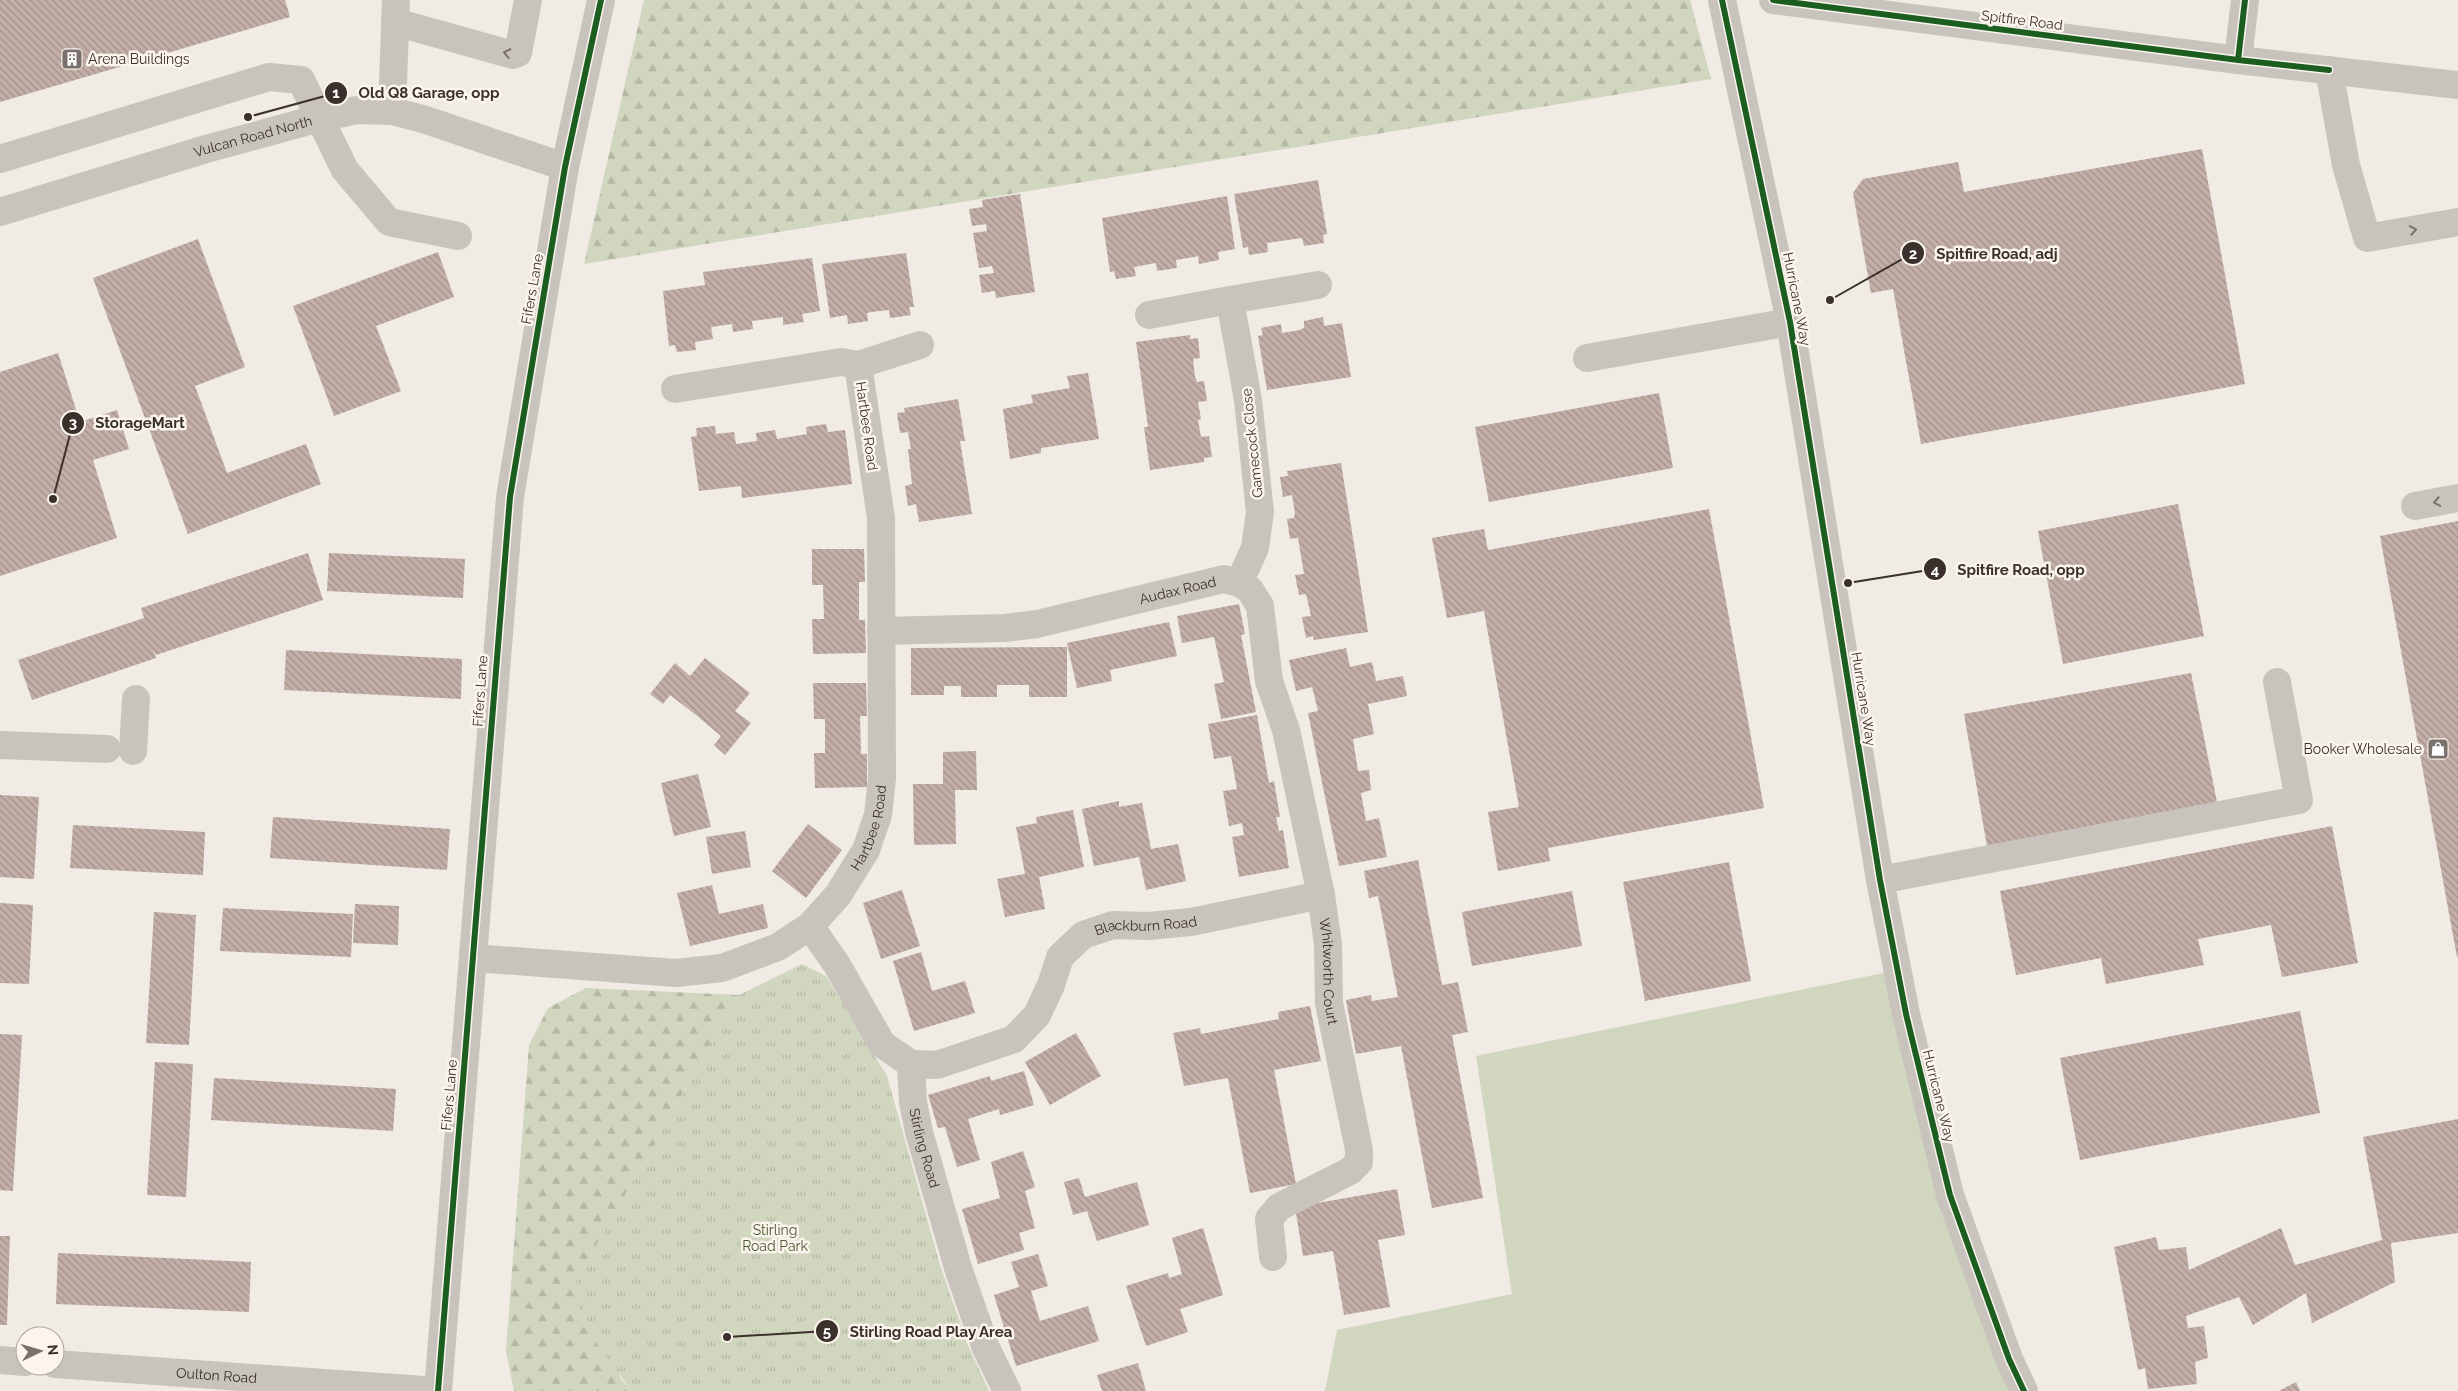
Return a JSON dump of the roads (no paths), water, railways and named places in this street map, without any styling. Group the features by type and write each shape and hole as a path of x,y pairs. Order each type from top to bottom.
{"street":[{"path":"392,111 395,11 513,55 518,53 528,0"},
{"name":"Fifers Lane","path":"438,1391 510,497 565,167 601,0"},
{"name":"Hurricane Way","path":"1722,0 1790,322 1880,880 1906,1014 1950,1195 2009,1359 2024,1391"},
{"name":"Spitfire Road","path":"1773,0 2329,70"},
{"path":"2238,60 2245,0"},
{"path":"2458,84 2329,70 2346,164 2367,238 2458,222"},
{"path":"0,159 269,77 301,80 345,170 389,222 458,236"},
{"name":"Vulcan Road North","path":"0,212 206,149 320,118 357,110 392,111 565,167"},
{"path":"1148,316 1318,285"},
{"name":"Gamecock Close","path":"1230,300 1248,400 1260,512 1255,548 1239,584"},
{"path":"1587,358 1790,322"},
{"name":"Hartbee Road","path":"675,389 841,362 858,365 920,345"},
{"name":"Hartbee Road","path":"473,958 676,973 722,968 778,947 810,926 838,895 866,850 878,815 882,778 881,518 858,365"},
{"path":"2415,506 2458,498"},
{"name":"Audax Road","path":"881,631 1013,627 1037,624 1224,579 1239,584"},
{"path":"1239,584 1250,590 1260,606 1269,680 1286,730 1321,895"},
{"path":"1880,880 2299,800 2277,682"},
{"path":"0,744 120,750 136,699"},
{"name":"Whitworth Court","path":"1273,1257 1269,1219 1279,1207 1350,1171 1359,1162 1359,1150 1329,1003 1328,944 1321,895"},
{"name":"Blackburn Road","path":"911,1064 936,1065 1014,1039 1037,1015 1051,985 1060,957 1083,935 1113,925 1148,926 1191,922 1321,895"},
{"path":"810,926 837,965 882,1044 911,1064"},
{"name":"Stirling Road","path":"911,1064 913,1102 919,1132 959,1271 986,1348 1007,1391"},
{"path":"0,1360 15,1361"},
{"name":"Oulton Road","path":"65,1365 438,1391"}],"place":[{"name":"Arena Buildings","path":"72,59"},
{"name":"Old Q8 Garage, opp","path":"248,117"},
{"name":"Spitfire Road, adj","path":"1830,300"},
{"name":"StorageMart","path":"53,499"},
{"name":"Spitfire Road, opp","path":"1848,583"},
{"name":"Booker Wholesale","path":"2438,749"},
{"name":"Stirling Road Play Area","path":"727,1337"}],"park label":[{"name":"Stirling Road Park","path":"775,1238"}]}
